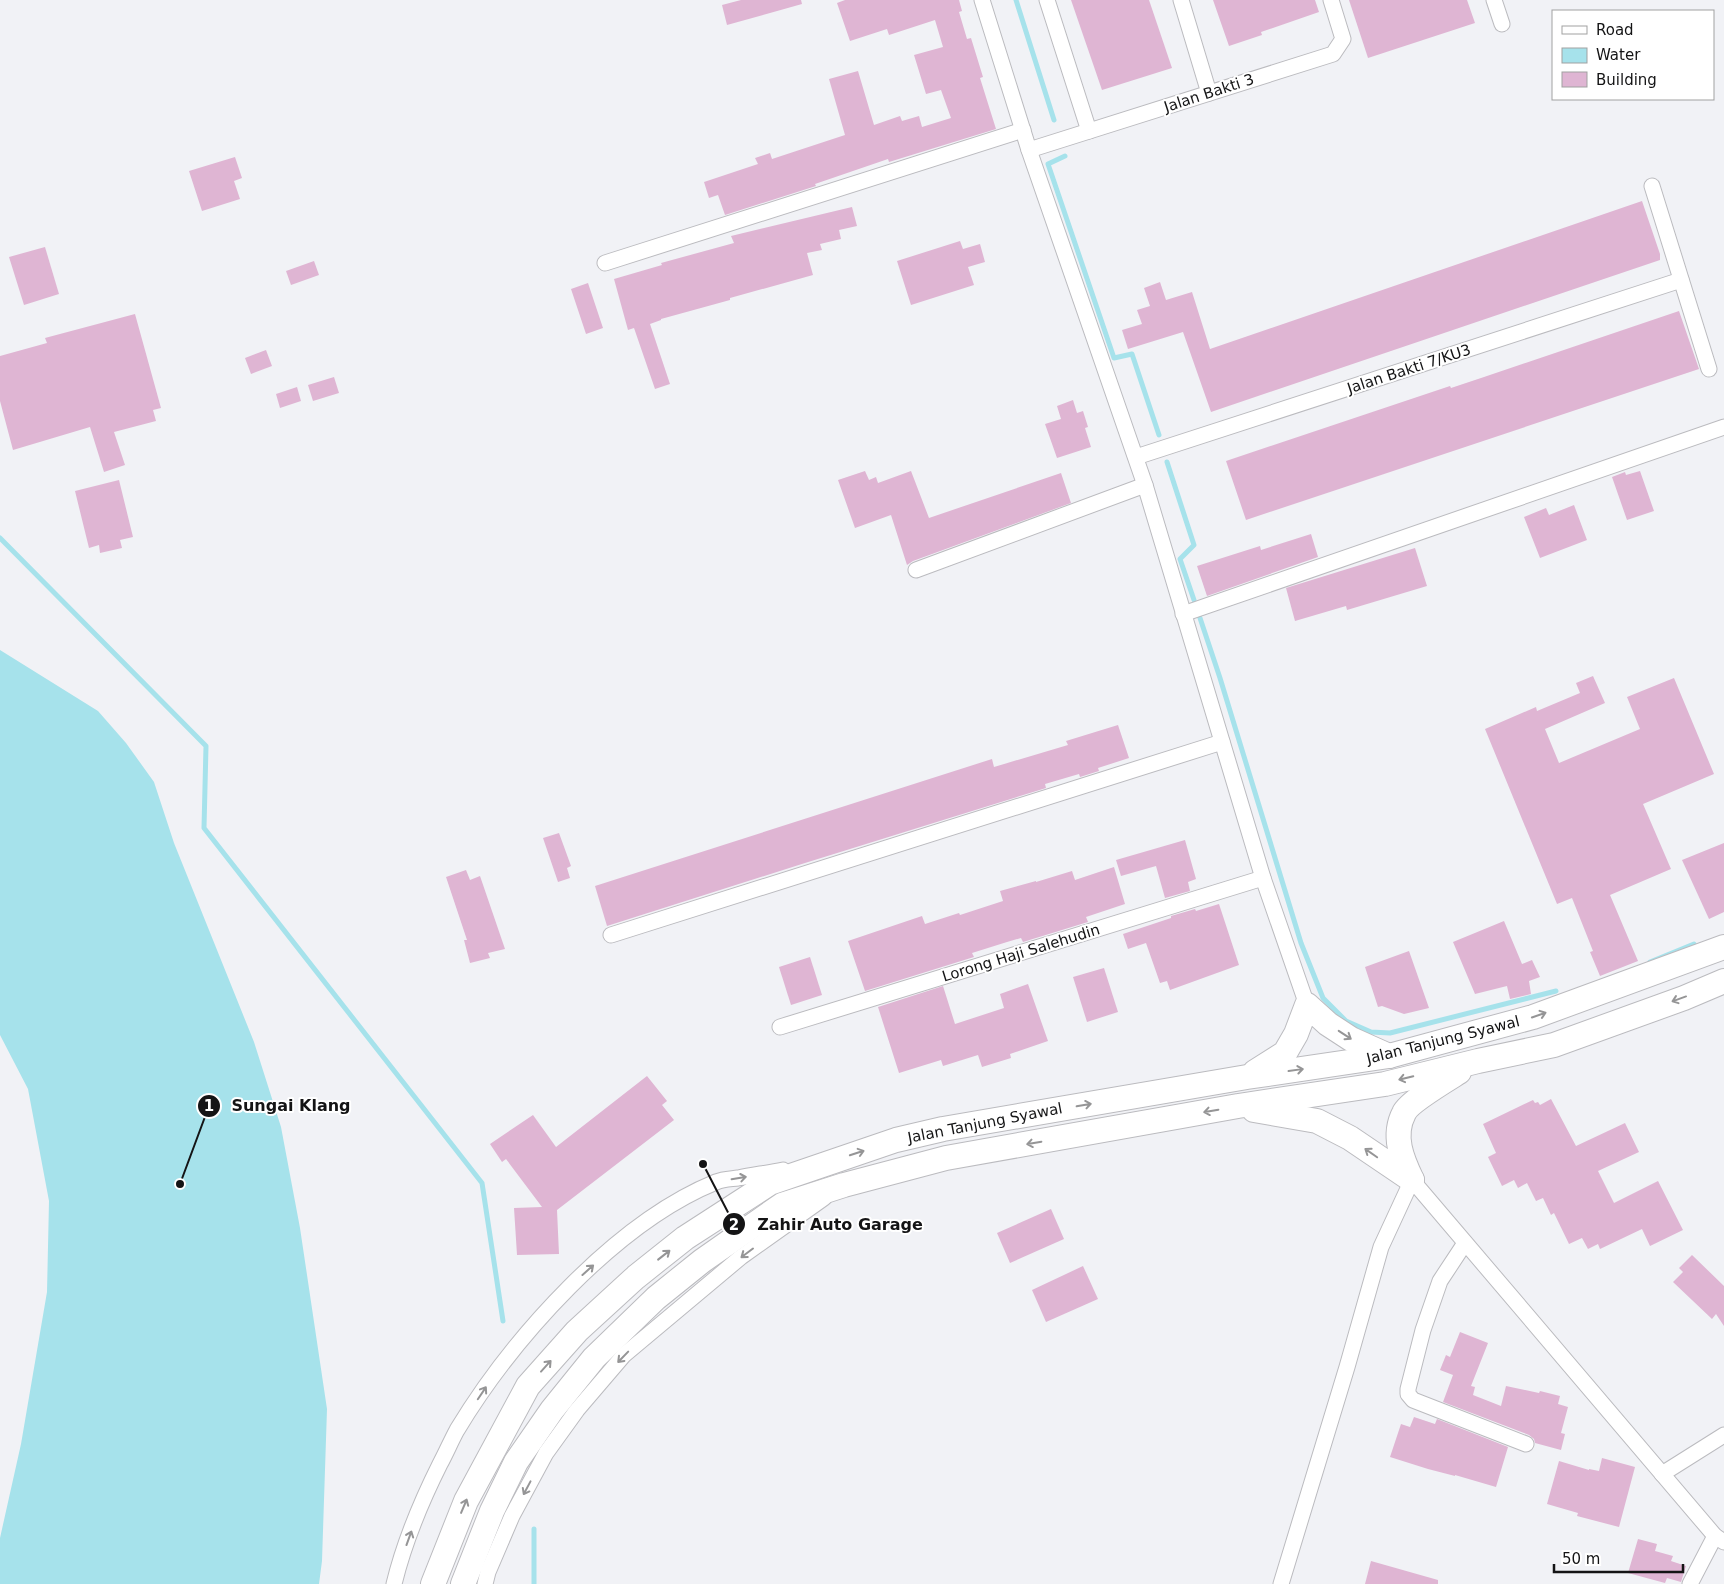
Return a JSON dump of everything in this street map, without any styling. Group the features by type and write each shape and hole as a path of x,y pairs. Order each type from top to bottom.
{"main road":[{"name":"Jalan Tanjung Syawal","path":"433,1584 466,1501 528,1386 577,1331 636,1276 685,1238 770,1183 896,1140 943,1129 1247,1077 1389,1056 1533,1017 1724,947"},
{"name":"Jalan Tanjung Syawal","path":"463,1584 492,1511 516,1462 552,1410 594,1358 656,1298 702,1260 782,1205 844,1185 946,1158 1238,1106 1384,1084 1554,1045 1684,998 1724,981"},
{"path":"1247,1077 1285,1053 1296,1034 1307,1005 1328,1024 1351,1039 1389,1056"},
{"path":"1412,1180 1402,1159 1398,1136 1404,1112 1432,1089 1478,1061"},
{"path":"1238,1106 1317,1121 1350,1138 1412,1180"}],"street":[{"path":"982,0 1029,150 1136,457 1263,878 1307,1005"},
{"path":"1047,0 1089,131"},
{"path":"1181,0 1209,93"},
{"name":"Jalan Bakti 3","path":"1029,150 1332,54 1343,38 1331,0"},
{"path":"1494,0 1502,24"},
{"path":"605,263 1023,130"},
{"path":"1652,186 1709,369"},
{"name":"Jalan Bakti 7/KU3","path":"1136,457 1681,280"},
{"path":"1183,614 1724,427"},
{"path":"916,570 1145,485"},
{"path":"611,935 1222,742"},
{"name":"Lorong Haji Salehudin","path":"780,1027 1263,878"},
{"path":"394,1584 397,1570 423,1498 457,1431 511,1354 569,1288 624,1238 669,1206 717,1181 824,1164"},
{"path":"1281,1584 1347,1368 1381,1247 1412,1180 1719,1539 1690,1584"},
{"path":"484,1584 512,1516 546,1453 577,1410 624,1355 741,1257 844,1185"},
{"path":"1466,1243 1440,1281 1423,1330 1408,1394 1413,1400 1526,1444"},
{"path":"1662,1474 1724,1435"}],"water":[{"path":"0,650 98,711 126,743 154,782 174,843 254,1042 281,1127 300,1228 327,1409 322,1561 319,1584 0,1584 0,1538 21,1444 47,1292 49,1201 28,1089 0,1035"}],"building":[{"path":"741,0 801,0 802,4 727,25 722,5"},
{"path":"845,0 959,0 962,11 959,12 967,39 971,38 983,77 980,78 996,129 889,162 888,159 815,184 816,186 725,215 718,195 709,198 704,182 758,164 755,158 770,153 772,159 845,135 829,79 858,71 874,125 900,116 902,121 919,116 922,127 951,118 941,90 926,94 914,55 943,47 935,20 889,35 887,29 850,41 837,3"},
{"path":"1071,0 1149,0 1172,68 1102,90"},
{"path":"1213,0 1315,0 1319,12 1261,32 1262,35 1229,46"},
{"path":"1349,0 1467,0 1475,23 1368,58"},
{"path":"235,157 242,178 234,181 240,199 202,211 189,171"},
{"path":"1642,201 1660,254 1660,260 1211,412 1183,332 1128,349 1122,330 1142,324 1137,310 1150,306 1144,288 1160,282 1166,300 1192,292 1210,349"},
{"path":"852,207 857,226 839,230 841,239 820,244 822,250 807,253 813,275 730,298 730,300 661,319 650,324 670,384 655,389 634,328 628,330 614,279 662,265 661,263 734,243 731,236"},
{"path":"960,241 963,249 980,244 985,262 968,267 974,285 911,305 897,261"},
{"path":"45,247 59,294 24,305 9,257"},
{"path":"314,261 319,275 291,285 286,271"},
{"path":"588,283 603,328 586,334 571,289"},
{"path":"1679,311 1699,369 1246,520 1226,461"},
{"path":"135,314 161,408 153,410 156,421 114,432 125,465 104,472 90,427 13,450 0,401 0,356 47,343 45,338"},
{"path":"266,350 272,366 251,374 245,358"},
{"path":"334,377 339,393 313,401 308,385"},
{"path":"297,387 301,401 280,408 276,394"},
{"path":"1073,400 1077,413 1083,411 1088,427 1085,428 1091,447 1057,458 1045,424 1061,419 1057,406"},
{"path":"865,471 869,480 876,477 878,483 911,471 929,518 1061,473 1071,503 913,561 907,565 891,515 855,528 838,480"},
{"path":"1640,471 1654,511 1627,520 1612,477 1625,472 1626,475"},
{"path":"119,480 133,537 120,540 122,548 100,553 99,545 89,548 75,491"},
{"path":"1574,505 1587,540 1540,558 1524,517 1546,508 1549,515"},
{"path":"1311,534 1318,557 1207,596 1197,566 1260,546 1261,550"},
{"path":"1415,548 1427,586 1347,610 1346,606 1295,621 1286,588"},
{"path":"1593,676 1605,703 1545,729 1559,763 1640,729 1627,697 1674,678 1714,774 1643,804 1671,869 1610,895 1638,961 1600,976 1590,952 1593,951 1572,898 1557,904 1485,729 1536,707 1537,711 1580,693 1576,683"},
{"path":"1118,725 1129,758 1098,768 1099,771 1080,777 1079,774 1045,784 1046,788 607,926 595,886 992,759 994,767 1068,745 1066,741"},
{"path":"559,833 571,866 567,868 570,878 558,882 543,838"},
{"path":"1185,840 1196,879 1188,882 1190,891 1165,898 1156,866 1121,876 1116,860"},
{"path":"1724,843 1724,912 1709,919 1682,860"},
{"path":"1114,867 1125,904 1086,917 1088,922 1023,942 1021,938 1007,942 972,953 974,957 865,991 848,941 922,916 925,924 1003,901 1000,891 1072,871 1075,880"},
{"path":"466,870 470,880 480,876 505,949 488,953 490,958 470,963 464,940 467,940 446,877"},
{"path":"1219,904 1239,965 1170,990 1167,981 1160,983 1146,943 1128,949 1123,934 1171,918 1171,916"},
{"path":"1504,921 1522,964 1532,960 1540,977 1529,981 1531,994 1510,999 1507,986 1475,994 1453,942"},
{"path":"1409,951 1429,1008 1404,1014 1382,1006 1378,1007 1365,967"},
{"path":"810,957 822,995 791,1005 779,967"},
{"path":"1104,968 1118,1012 1087,1022 1073,977"},
{"path":"1028,984 1048,1041 1010,1054 1011,1058 982,1067 978,1055 943,1066 941,1060 899,1073 878,1007 943,986 955,1024 1004,1008 1000,994"},
{"path":"647,1076 667,1101 662,1105 674,1120 557,1210 559,1254 517,1255 514,1208 542,1207 506,1159 502,1162 490,1144 533,1115 556,1147"},
{"path":"1551,1099 1576,1146 1625,1123 1639,1152 1598,1171 1614,1203 1658,1181 1683,1230 1650,1246 1642,1229 1600,1249 1598,1244 1588,1249 1582,1238 1569,1244 1554,1213 1551,1215 1543,1198 1536,1201 1527,1183 1518,1188 1514,1180 1502,1186 1488,1157 1496,1153 1483,1124 1533,1100 1540,1105"},
{"path":"1051,1209 1064,1239 1010,1263 997,1233"},
{"path":"1692,1255 1724,1286 1724,1326 1716,1314 1712,1319 1673,1282 1683,1272 1679,1268"},
{"path":"1083,1266 1098,1299 1046,1322 1032,1290"},
{"path":"1460,1332 1488,1343 1471,1386 1475,1387 1473,1395 1501,1406 1506,1386 1560,1396 1558,1404 1568,1407 1561,1433 1565,1434 1561,1450 1535,1443 1534,1439 1529,1435 1443,1402 1453,1375 1440,1370 1446,1355 1450,1357"},
{"path":"1414,1417 1435,1424 1437,1419 1508,1447 1496,1487 1390,1457 1401,1424 1410,1427"},
{"path":"1602,1458 1635,1467 1619,1527 1577,1516 1578,1513 1547,1504 1559,1461 1599,1471"},
{"path":"1638,1539 1657,1544 1655,1551 1673,1556 1671,1561 1686,1566 1681,1582 1667,1578 1665,1583 1628,1573"},
{"path":"1371,1561 1438,1580 1438,1584 1365,1584"}],"waterway":[{"path":"1016,0 1054,120"},
{"path":"1065,156 1048,164 1114,358 1132,354 1159,435"},
{"path":"1167,462 1194,545 1180,559 1194,600"},
{"path":"0,538 206,746 204,828 482,1183 503,1321"},
{"path":"1200,618 1301,943 1323,998 1346,1021 1371,1032 1390,1033 1556,991"},
{"path":"1650,962 1694,944"},
{"path":"534,1529 534,1584"}],"place":[{"name":"Zahir Auto Garage","path":"703,1164"},
{"name":"Sungai Klang","path":"180,1184"}]}
